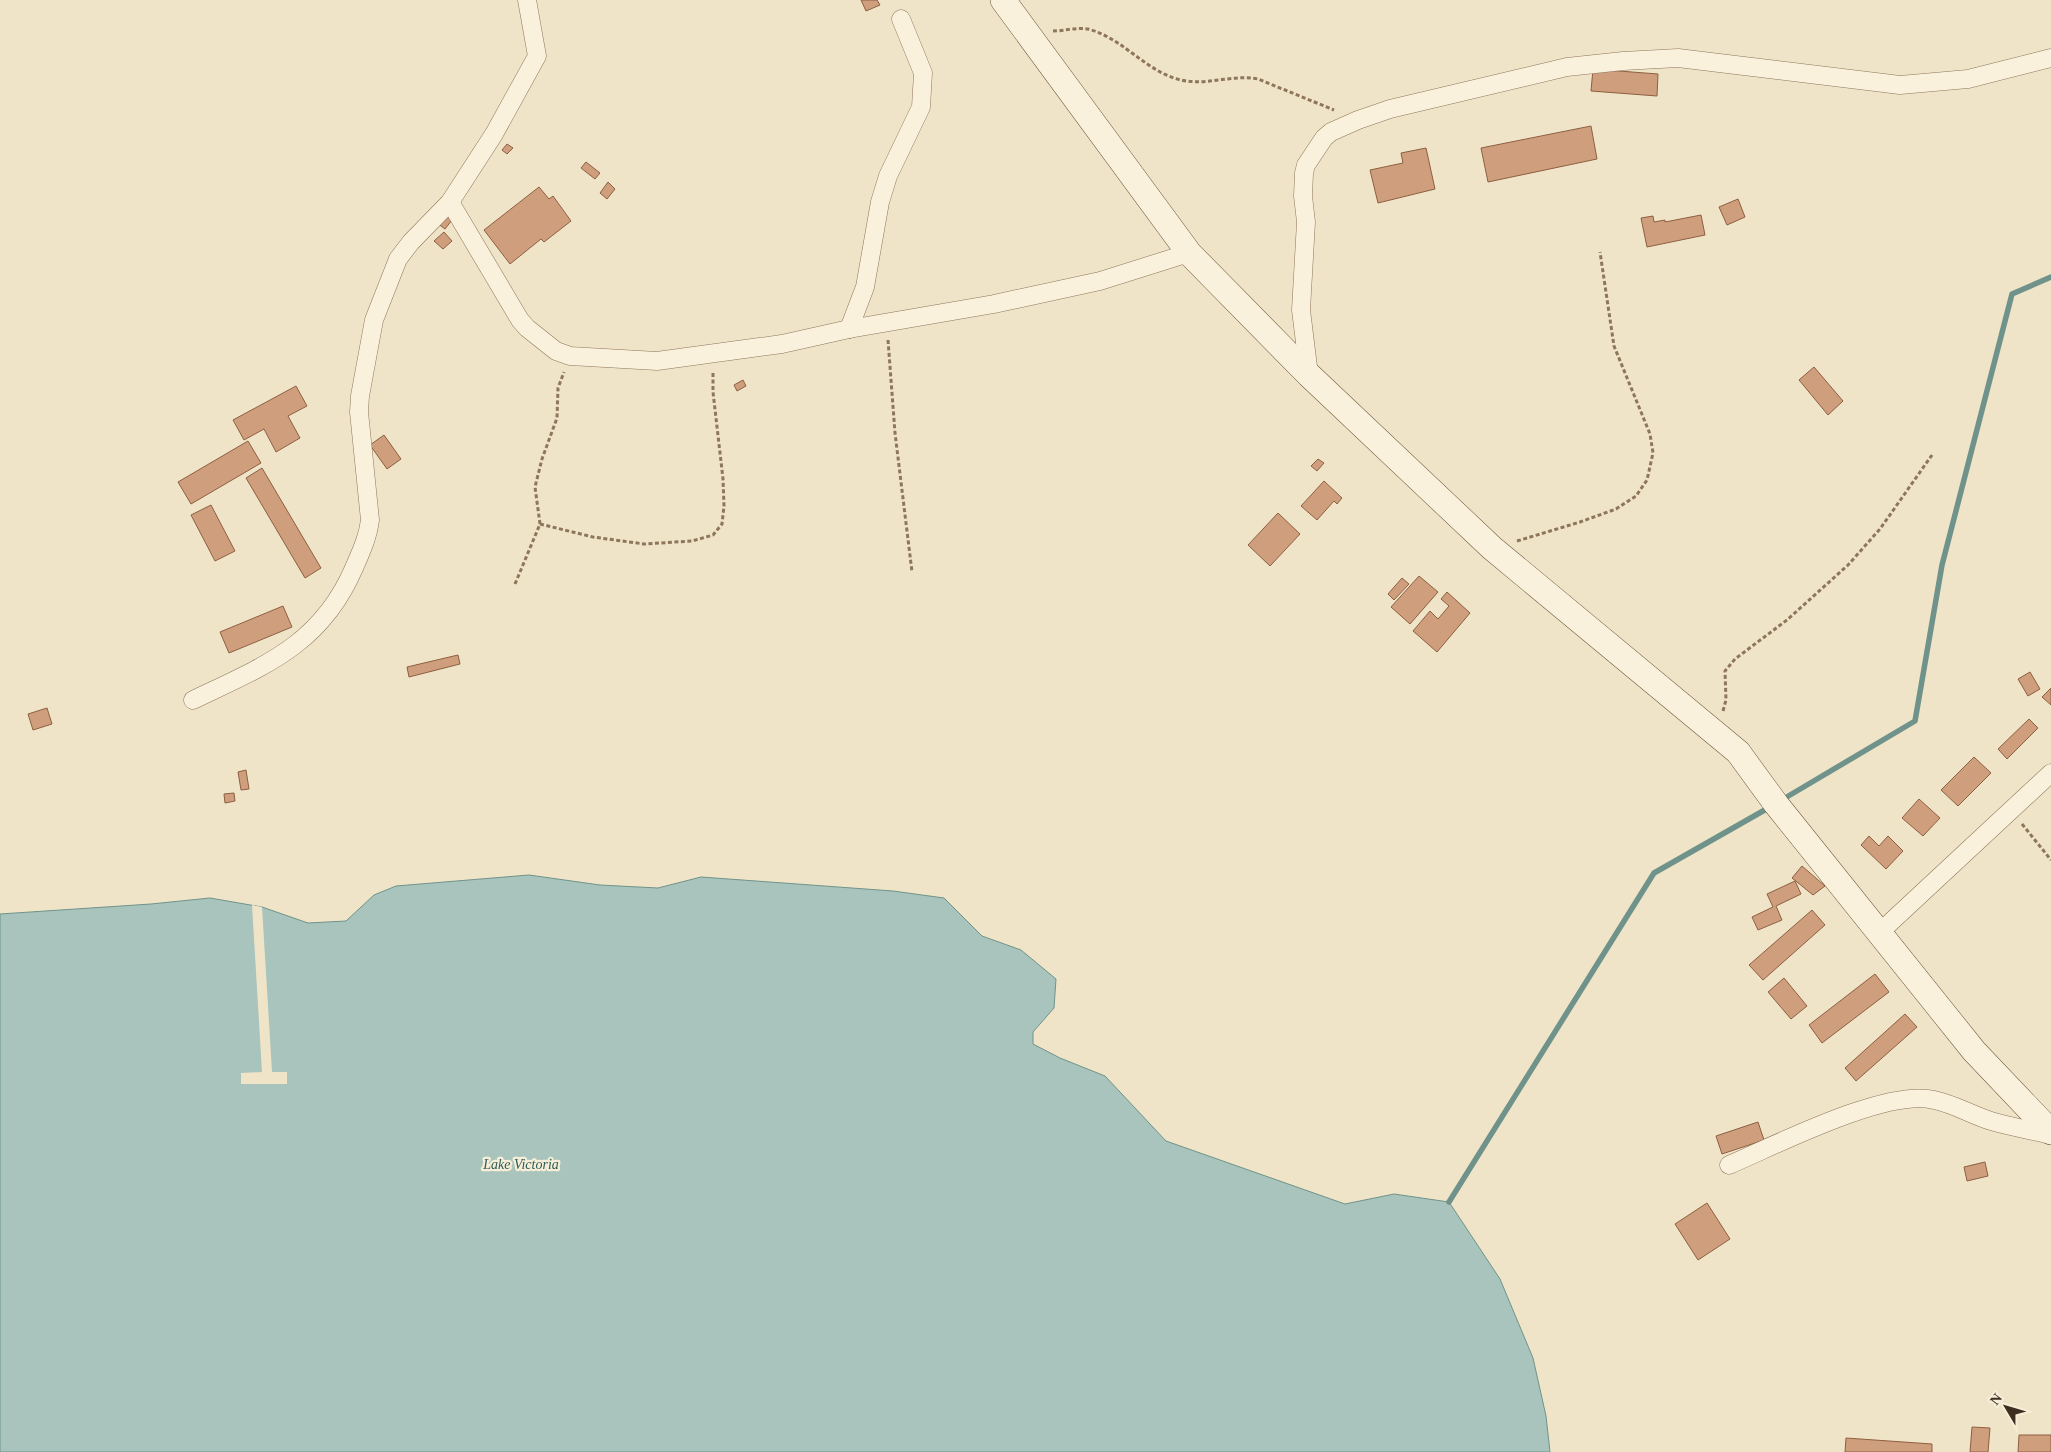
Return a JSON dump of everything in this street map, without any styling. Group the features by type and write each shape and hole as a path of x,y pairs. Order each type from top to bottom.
{"street":[{"path":"193,700 255,670 290,650 309,635 331,609 347,584 363,545 370,520 359,412 360,396 374,320 398,259 411,242 450,202 494,134 537,56 527,0"},
{"path":"1003,0 1189,253 1309,375 1492,548 1738,752 1776,804 1974,1051 2051,1133"},
{"path":"849,329 865,288 880,202 888,176 921,107 922,73 901,19"},
{"path":"1309,375 1301,310 1306,222 1304,173 1306,165 1324,138 1331,132 1358,120 1390,109 1567,67 1623,61 1678,58 1900,85 1968,79 2051,58"},
{"path":"450,202 520,320 556,351 570,356 656,361 782,344 849,329 994,304 1100,281 1189,253"},
{"path":"1879,933 2051,773"},
{"path":"1729,1165 1882,1103 1906,1099 1935,1100 1991,1121 2051,1133"}],"path":[{"path":"1024,28 1067,31 1088,30 1118,42 1172,77 1203,82 1245,77 1258,79 1358,120"},
{"path":"1492,548 1580,522 1616,509 1636,496 1647,480 1653,453 1650,434 1614,346 1600,252"},
{"path":"887,322 895,433 912,572"},
{"path":"540,524 593,537 644,544 692,541 713,535 722,524 724,506 723,478 713,392 714,353"},
{"path":"515,584 540,524 535,487 542,459 557,418 558,388 570,356"},
{"path":"1717,736 1726,700 1726,671 1735,659 1787,620 1848,565 1880,529 1932,454"},
{"path":"2011,810 2051,860"}],"water":[{"name":"Lake Victoria","path":"529,875 600,885 658,888 701,877 893,891 944,898 982,936 1021,950 1056,979 1054,1008 1033,1032 1033,1044 1060,1058 1105,1076 1166,1141 1345,1204 1394,1194 1449,1202 1500,1279 1533,1358 1546,1416 1550,1452 0,1452 0,914 151,904 210,898 262,907 308,923 346,921 374,895 396,886"}],"pier":[{"path":"252,905 262,907 272,1072 287,1072 287,1084 241,1084 241,1073 262,1072"}],"building":[{"path":"861,0 877,0 880,5 866,11"},
{"path":"1593,69 1658,74 1657,96 1591,91"},
{"path":"1591,126 1597,159 1488,182 1481,148"},
{"path":"507,144 513,148 507,154 502,150"},
{"path":"1426,148 1435,189 1378,203 1370,170 1403,163 1401,153"},
{"path":"586,162 600,173 595,179 581,168"},
{"path":"608,182 615,189 607,199 600,193"},
{"path":"539,187 549,199 553,196 571,221 544,242 541,239 510,264 484,230"},
{"path":"1738,199 1745,217 1727,225 1719,207"},
{"path":"445,214 452,220 445,229 437,223"},
{"path":"1701,215 1705,235 1647,247 1641,218 1653,216 1654,222 1665,220 1665,222"},
{"path":"444,232 452,241 443,249 434,241"},
{"path":"1814,367 1843,401 1828,415 1799,380"},
{"path":"743,380 746,386 737,391 734,385"},
{"path":"296,386 307,406 288,416 300,438 276,452 264,429 244,440 233,420"},
{"path":"384,435 401,459 387,469 370,445"},
{"path":"248,441 261,463 191,504 178,482"},
{"path":"1318,459 1324,463 1317,471 1311,466"},
{"path":"262,468 321,568 305,578 246,478"},
{"path":"1324,481 1342,498 1337,504 1334,501 1317,520 1301,506"},
{"path":"211,505 235,551 215,561 191,515"},
{"path":"1278,513 1300,534 1270,566 1248,545"},
{"path":"1419,576 1438,592 1410,624 1391,607"},
{"path":"1402,578 1409,584 1394,600 1388,594"},
{"path":"1447,592 1470,613 1437,652 1413,631 1430,611 1438,619 1449,606 1441,599"},
{"path":"283,606 292,627 229,653 220,632"},
{"path":"458,655 460,664 409,677 407,667"},
{"path":"2030,672 2040,689 2028,696 2018,679"},
{"path":"2051,688 2051,705 2042,697"},
{"path":"47,708 52,724 33,730 28,714"},
{"path":"2029,719 2038,728 2007,759 1998,749"},
{"path":"1974,757 1991,773 1958,806 1941,790"},
{"path":"246,770 249,789 241,790 238,772"},
{"path":"234,793 235,801 225,803 224,794"},
{"path":"1919,799 1940,818 1923,836 1902,818"},
{"path":"1869,836 1879,846 1888,836 1903,851 1886,869 1861,845"},
{"path":"1802,866 1825,886 1813,895 1792,878"},
{"path":"1795,881 1801,894 1776,906 1782,920 1758,930 1752,917 1773,907 1767,894"},
{"path":"1812,910 1825,925 1763,980 1749,965"},
{"path":"1875,974 1889,992 1822,1043 1809,1025"},
{"path":"1784,978 1807,1006 1791,1019 1768,992"},
{"path":"1905,1014 1917,1027 1856,1081 1845,1068"},
{"path":"1758,1122 1764,1140 1722,1154 1716,1136"},
{"path":"1985,1162 1988,1176 1967,1181 1964,1167"},
{"path":"1707,1203 1730,1239 1698,1260 1675,1224"},
{"path":"1972,1427 1990,1428 1988,1452 1970,1452"},
{"path":"2019,1435 2051,1435 2051,1452 2018,1452"},
{"path":"1846,1438 1932,1444 1932,1452 1845,1452"}],"waterway":[{"path":"1780,801 1915,721 1942,565 2012,294 2051,277"},
{"path":"1449,1202 1654,873 1770,807"}]}
